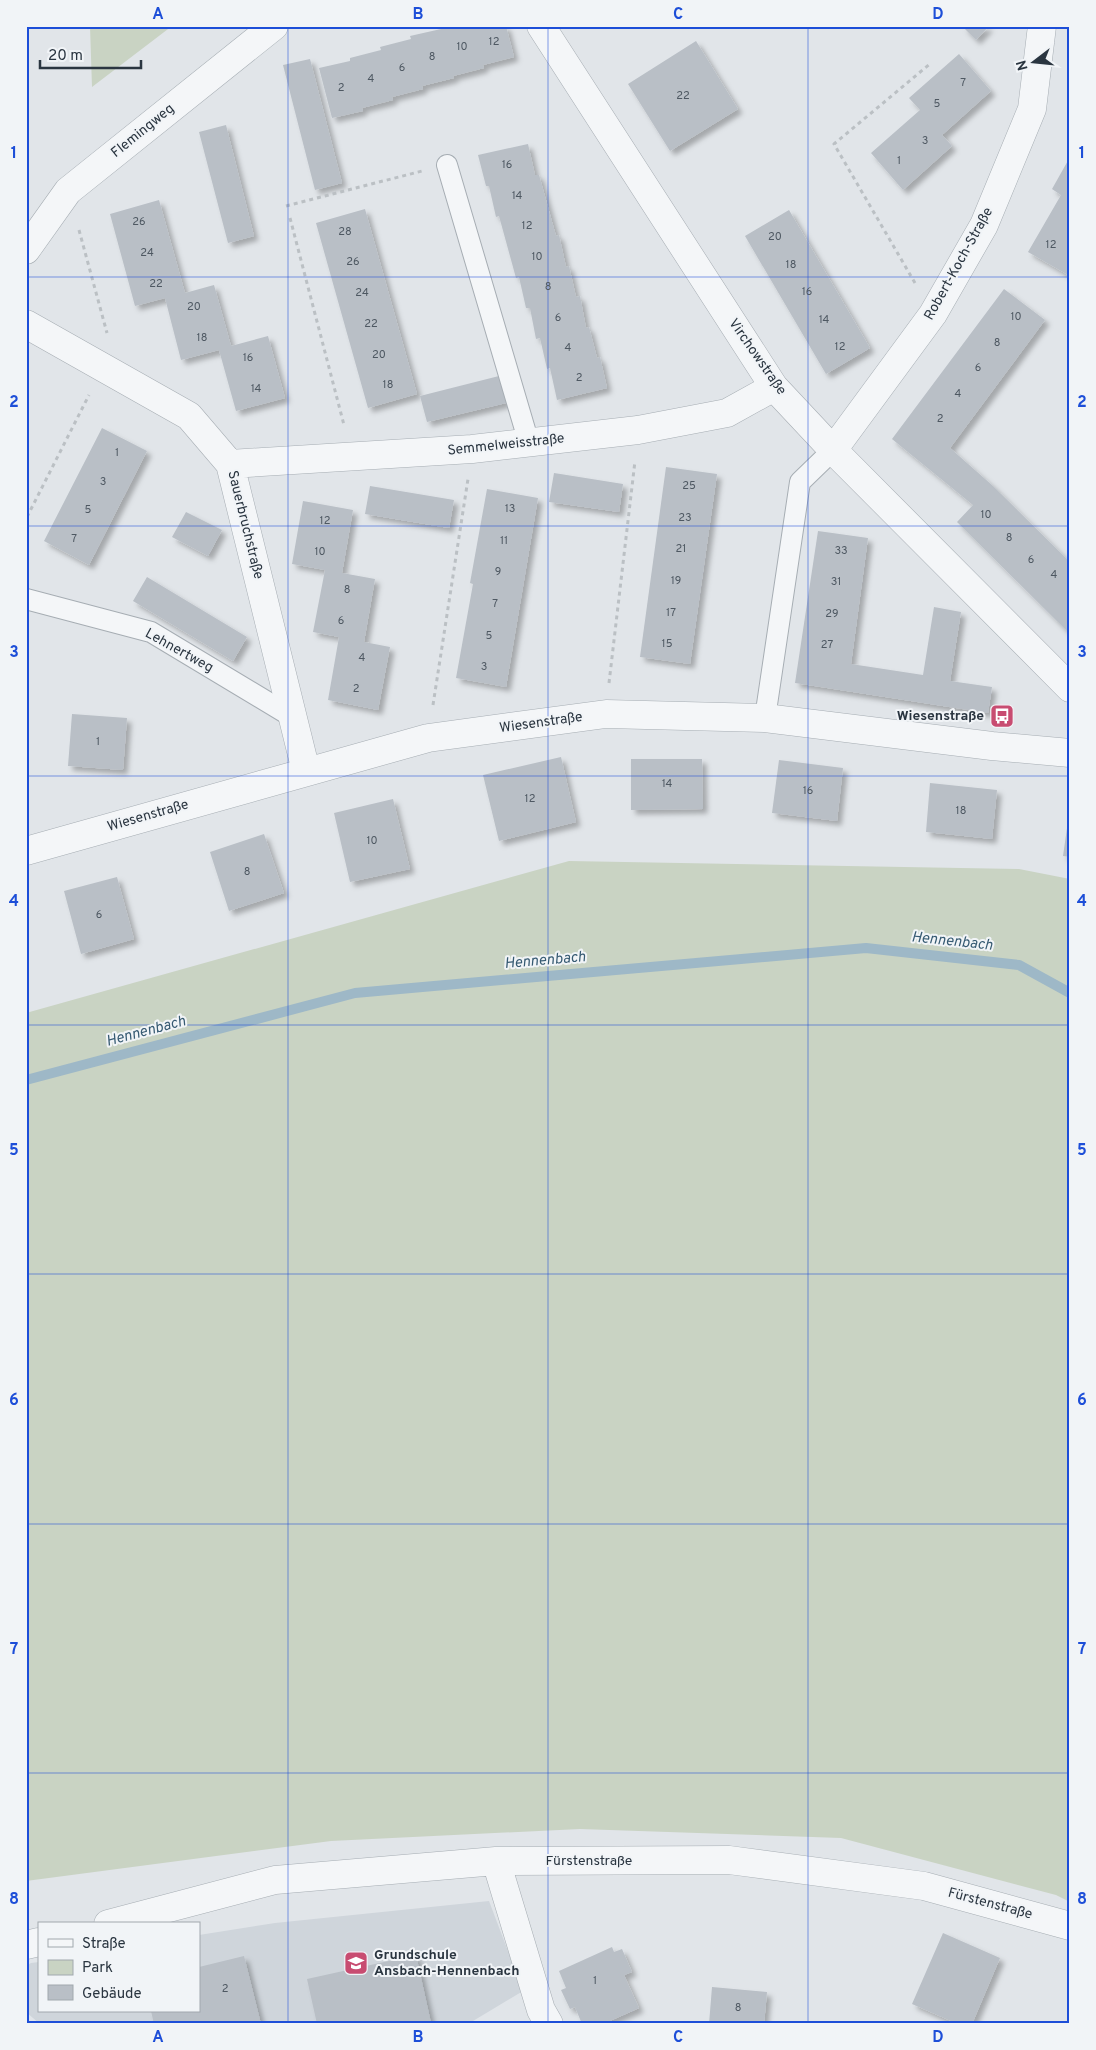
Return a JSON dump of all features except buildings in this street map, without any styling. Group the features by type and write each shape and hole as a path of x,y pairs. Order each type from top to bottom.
{"street":[{"name":"Flemingweg","path":"26,250 68,191 274,26"},
{"name":"Virchowstraße","path":"541,26 774,387 833,450 1070,688"},
{"name":"Robert-Koch-Straße","path":"833,450 934,314 984,225 1032,109 1042,26"},
{"name":"Sauerbruchstraße","path":"26,324 189,416 230,464 306,771"},
{"name":"Semmelweisstraße","path":"230,464 472,450 638,430 727,413 774,387"},
{"name":"Wiesenstraße","path":"26,851 428,738 606,714 765,718 992,746 1070,753"},
{"name":"Fürstenstraße","path":"116,1922 275,1880 496,1861 729,1860 924,1886 1070,1926"},
{"path":"496,1861 541,2010 549,2024"}],"lane":[{"path":"447,165 529,443"},
{"path":"765,718 800,482 833,450"},
{"name":"Lehnertweg","path":"26,599 151,632 294,718"}],"path":[{"path":"931,63 834,144 934,314"},
{"path":"286,206 447,165"},
{"path":"27,517 102,368 109,343 68,191"},
{"path":"290,218 352,457"},
{"path":"606,714 638,430"},
{"path":"428,738 472,450"}],"shaded area":[{"name":"Grundschule Ansbach-Hennenbach","path":"489,1901 523,1991 465,2024 40,2024 26,2012 26,1966 38,1962 38,2012 200,2012 200,1935 275,1923"}],"green space":[{"path":"90,26 172,26 92,87"},
{"path":"569,861 1019,869 1070,879 1070,1902 1056,1895 841,1838 580,1829 331,1841 26,1881 26,1013"}],"waterway":[{"name":"Hennenbach","path":"26,1080 355,993 866,948 1019,965 1070,993"}],"place":[{"name":"Wiesenstraße","path":"1002,716"},
{"name":"Grundschule Ansbach-Hennenbach","path":"356,1963"}]}
